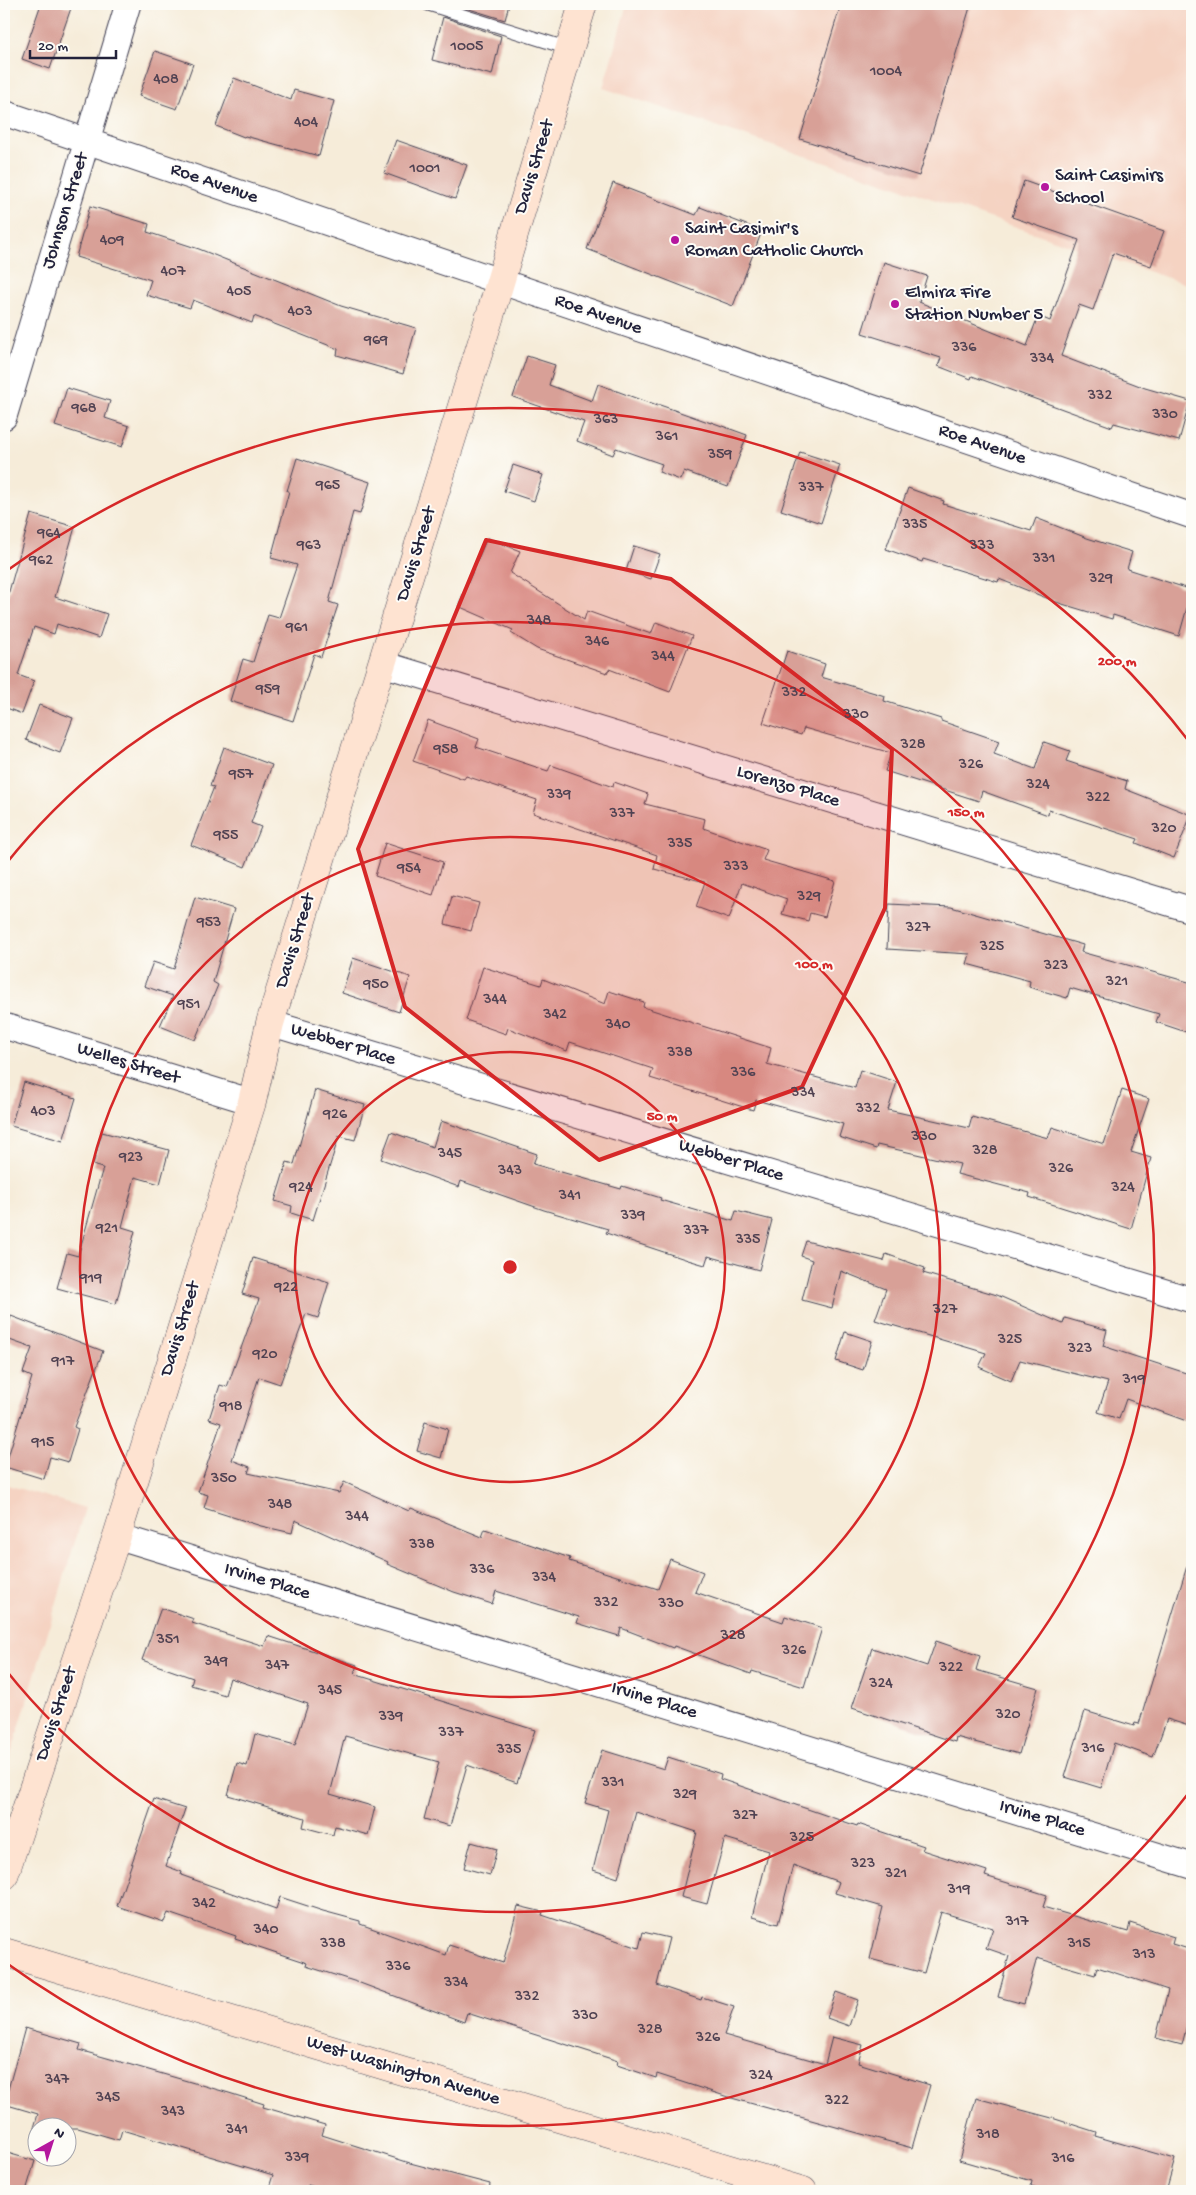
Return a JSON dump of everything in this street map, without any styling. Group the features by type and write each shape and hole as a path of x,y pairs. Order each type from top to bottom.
{"street":[{"name":"Johnson Street","path":"4,417 128,4"},
{"name":"Davis Street","path":"4,1876 117,1536 252,1102 270,1023 383,664 584,4"},
{"name":"Roe Avenue","path":"4,113 1192,516"},
{"name":"Lorenzo Place","path":"383,664 1192,910"},
{"name":"Webber Place","path":"270,1023 1192,1300"},
{"name":"Welles Street","path":"4,1026 252,1102"},
{"name":"Irvine Place","path":"117,1536 1192,1866"},
{"name":"West Washington Avenue","path":"4,1952 803,2191"}],"lane":[{"path":"427,4 570,49"}],"highlighted area":[{"path":"486,540 671,579 892,749 885,908 802,1087 599,1160 405,1007 358,849"}],"shaded area":[{"name":"Saint Casimirs School","path":"627,4 1192,4 1192,286 603,88"},
{"path":"4,1484 85,1508 4,1778"}],"building":[{"path":"41,4 58,4 71,8 50,69 22,59"},
{"path":"453,4 509,4 505,20"},
{"path":"841,4 971,4 919,176 800,139"},
{"path":"443,17 501,36 492,75 432,60"},
{"path":"155,51 193,64 177,109 139,96"},
{"path":"234,78 291,100 294,90 334,101 319,156 244,137 216,126"},
{"path":"396,140 467,165 455,199 384,173"},
{"path":"1024,181 1164,231 1151,266 1113,253 1093,310 1079,305 1061,356 1145,388 1190,401 1179,441 1114,423 1112,427 972,376 971,379 938,366 941,358 862,333 884,262 927,276 919,302 1027,346 1038,316 1050,321 1079,240 1012,217"},
{"name":"Saint Casimir's Roman Catholic Church","path":"613,183 696,215 700,207 762,231 733,306 587,249"},
{"path":"90,206 149,224 147,232 199,249 341,306 416,328 403,374 337,355 338,349 254,316 252,323 193,300 190,308 146,295 151,280 76,257"},
{"path":"527,356 555,365 549,385 592,401 598,384 657,406 657,404 747,435 728,487 684,471 680,480 659,472 662,464 616,448 613,455 577,441 584,422 513,397"},
{"path":"67,388 110,401 105,418 129,426 122,447 55,426"},
{"path":"800,452 840,465 821,523 781,510"},
{"path":"297,458 370,482 360,514 353,512 329,602 338,605 321,657 314,654 293,721 230,701 243,659 253,662 268,615 279,618 297,565 271,558"},
{"path":"513,465 543,475 534,501 504,491"},
{"path":"908,488 944,501 943,504 1031,531 1036,518 1087,538 1132,552 1127,569 1192,590 1179,636 1113,615 1112,619 1059,603 999,579 998,582 923,559 922,562 886,549"},
{"path":"31,514 75,527 55,597 107,614 99,638 57,624 54,634 34,627 18,675 34,681 22,714 4,707 4,593 8,595"},
{"path":"487,538 520,551 510,573 584,620 587,611 651,634 656,622 692,636 670,692 609,669 607,673 537,649 511,633 513,630 458,606"},
{"path":"634,546 660,554 651,579 626,571"},
{"path":"787,651 825,664 821,677 885,696 884,701 941,719 941,721 999,741 994,754 1035,769 1044,742 1070,751 1066,761 1127,781 1125,789 1191,815 1174,858 1136,843 1138,839 1049,810 1048,815 982,791 979,801 885,771 891,753 804,728 801,735 763,723"},
{"path":"39,705 73,718 60,753 26,740"},
{"path":"428,720 479,739 476,747 548,771 551,765 613,787 614,782 648,794 645,804 705,819 703,828 767,850 763,860 835,881 825,917 810,913 808,921 782,914 787,899 742,883 729,919 696,907 705,882 654,869 657,855 533,813 537,800 466,776 464,779 413,761"},
{"path":"224,747 272,765 251,823 261,827 245,867 191,845 214,787 210,786"},
{"path":"385,843 443,862 433,895 375,876"},
{"path":"452,896 479,903 471,931 445,924"},
{"path":"195,897 234,909 213,982 218,985 195,1040 160,1026 173,996 144,986 153,962 174,969"},
{"path":"889,904 951,907 1083,945 1081,952 1192,983 1192,1034 1156,1022 1159,1014 1070,988 1067,998 1029,987 1030,981 967,964 970,954 887,949"},
{"path":"353,958 410,977 399,1012 342,993"},
{"path":"483,967 541,985 543,979 605,1004 609,991 644,1002 643,1007 771,1048 767,1064 855,1088 860,1070 897,1082 888,1110 969,1128 972,1117 1048,1138 1052,1127 1104,1144 1122,1090 1149,1099 1131,1152 1151,1158 1131,1229 1029,1197 1030,1193 957,1174 960,1164 877,1145 876,1149 839,1137 843,1124 756,1100 753,1110 650,1078 653,1069 570,1042 567,1051 508,1028 506,1034 466,1020"},
{"path":"24,1082 76,1098 63,1141 11,1126"},
{"path":"315,1090 365,1105 355,1140 339,1136 313,1220 291,1213 292,1206 275,1201 287,1162 294,1164"},
{"path":"441,1121 537,1154 533,1164 621,1189 622,1186 661,1198 660,1200 733,1221 736,1211 772,1220 759,1270 708,1256 705,1265 606,1233 608,1229 544,1210 461,1181 459,1187 381,1159 391,1132 433,1147"},
{"path":"102,1132 169,1150 160,1184 135,1177 122,1227 135,1231 116,1304 57,1288 67,1253 78,1256 103,1168 93,1165"},
{"path":"806,1241 884,1261 886,1254 925,1268 923,1273 997,1295 1063,1324 1065,1318 1107,1330 1103,1346 1192,1375 1192,1423 1126,1399 1119,1419 1098,1412 1108,1382 1020,1360 1011,1381 979,1367 986,1353 875,1320 886,1289 841,1271 832,1308 802,1300 812,1260 801,1256"},
{"path":"253,1258 329,1282 318,1318 306,1314 280,1384 259,1377 232,1460 250,1467 248,1473 339,1493 344,1482 409,1511 411,1508 482,1537 485,1529 570,1558 569,1561 658,1589 670,1559 703,1572 695,1592 783,1622 785,1616 822,1628 804,1687 752,1671 751,1674 674,1646 673,1648 621,1628 619,1636 577,1623 579,1617 496,1591 492,1604 454,1592 387,1564 388,1562 295,1520 292,1533 261,1526 204,1508 208,1495 198,1492 221,1423 209,1419 220,1385 227,1387 259,1299 242,1294"},
{"path":"11,1316 103,1351 74,1427 78,1429 68,1462 50,1457 44,1479 5,1467 32,1377 23,1373 32,1348 4,1338"},
{"path":"845,1332 872,1341 863,1370 836,1361"},
{"path":"425,1422 448,1429 441,1458 417,1451"},
{"path":"1187,1566 1192,1567 1192,1727 1167,1719 1153,1757 1114,1743 1101,1788 1065,1777 1085,1711 1134,1726 1135,1723 1139,1724"},
{"path":"161,1608 194,1619 192,1623 264,1646 268,1636 357,1665 354,1674 535,1730 517,1783 467,1765 450,1826 424,1819 439,1762 345,1736 330,1794 375,1807 368,1835 335,1826 333,1835 303,1827 305,1818 228,1795 237,1763 247,1766 255,1734 295,1745 308,1704 230,1678 225,1695 191,1685 193,1678 142,1660"},
{"path":"936,1641 980,1656 976,1670 1038,1688 1019,1754 956,1737 955,1742 852,1708 872,1648 927,1666"},
{"path":"602,1750 664,1769 668,1757 721,1774 720,1779 857,1826 858,1824 924,1846 922,1850 987,1871 985,1876 1047,1895 1043,1907 1128,1932 1130,1923 1174,1937 1172,1944 1192,1950 1192,2005 1182,2045 1156,2038 1168,1990 1097,1967 1095,1975 1037,1958 1024,2004 998,1997 1009,1956 986,1948 993,1928 941,1912 924,1973 870,1959 883,1907 835,1893 839,1882 793,1865 778,1924 752,1917 769,1851 725,1838 707,1904 681,1897 697,1832 636,1812 618,1878 593,1870 608,1810 585,1803"},
{"path":"154,1799 185,1809 166,1866 182,1872 181,1875 276,1909 280,1897 360,1921 360,1924 446,1955 449,1945 503,1963 518,1906 543,1912 542,1915 639,1948 643,1932 669,1938 657,1985 701,2000 702,1997 734,2007 724,2035 825,2064 832,2037 863,2045 858,2063 930,2085 912,2148 728,2097 657,2074 656,2078 617,2065 618,2061 467,2013 464,2022 360,1983 306,1966 307,1963 235,1939 236,1936 168,1913 164,1922 117,1906"},
{"path":"471,1842 497,1849 490,1875 464,1868"},
{"path":"836,1992 858,2000 849,2026 827,2018"},
{"path":"25,2028 81,2044 79,2050 229,2093 264,2104 263,2107 325,2125 322,2135 410,2163 490,2184 489,2191 328,2191 308,2185 306,2191 268,2191 273,2175 122,2130 119,2140 78,2128 78,2118 37,2118 38,2114 4,2104"},
{"path":"976,2098 1052,2118 1096,2132 1095,2136 1175,2159 1166,2191 1047,2191 1031,2186 1032,2181 959,2160"},
{"path":"4,2152 28,2159 28,2168 33,2168 26,2191 4,2191"}],"place":[{"name":"Saint Casimirs School","path":"1045,187"},
{"name":"Saint Casimir's Roman Catholic Church","path":"675,240"},
{"name":"Elmira Fire Station Number 5","path":"895,304"}]}
